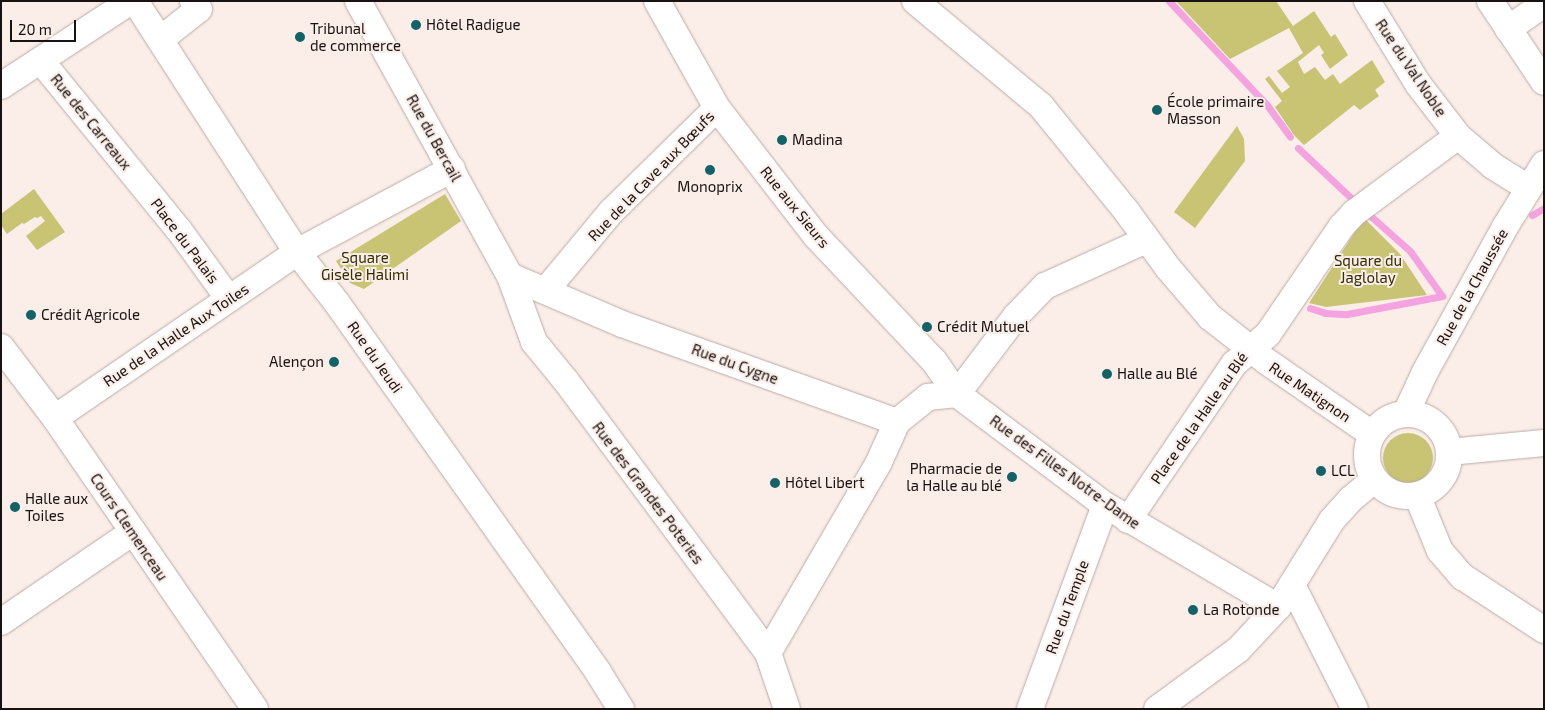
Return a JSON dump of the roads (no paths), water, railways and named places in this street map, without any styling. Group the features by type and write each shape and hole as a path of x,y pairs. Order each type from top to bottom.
{"street":[{"path":"1,86 130,1"},
{"name":"Rue du Jeudi","path":"135,1 297,252 342,310 621,709"},
{"path":"161,39 199,10 193,1"},
{"name":"Rue du Bercail","path":"358,1 510,276"},
{"name":"Rue aux Sieurs","path":"657,1 717,108 816,236 934,361 957,394"},
{"name":"Place de la Halle au Blé","path":"915,1 1041,106 1210,318 1249,349 1234,364 1128,520"},
{"name":"Rue du Val Noble","path":"1367,1 1418,84 1458,136 1492,166 1528,188"},
{"path":"1490,1 1544,82"},
{"path":"1508,29 1544,4"},
{"name":"Rue des Carreaux","path":"41,60 141,184"},
{"name":"Rue de la Cave aux Bœufs","path":"546,290 611,212 717,108"},
{"path":"1249,349 1268,334 1342,226 1362,207 1458,136"},
{"name":"Rue de la Chaussée","path":"1406,413 1425,372 1528,188 1544,164"},
{"name":"Rue de la Halle Aux Toiles","path":"55,418 297,252 452,170"},
{"name":"Place du Palais","path":"141,184 179,230 229,299"},
{"path":"768,654 874,470 897,422 928,397 957,394 1016,316 1045,286 1146,240"},
{"name":"Rue du Cygne","path":"510,276 622,324 897,422"},
{"name":"Rue des Grandes Poteries","path":"510,276 534,342 768,654 787,709"},
{"name":"Cours Clemenceau","path":"1,347 55,418 255,709"},
{"name":"Rue Matignon","path":"1249,349 1372,434"},
{"name":"Rue des Filles Notre-Dame","path":"957,394 1105,505 1278,607"},
{"path":"1406,413 1426,417 1442,430 1449,452 1447,469 1435,486 1417,495 1401,496 1386,490 1375,479 1368,465 1367,449 1372,434 1386,419 1406,413"},
{"path":"1449,452 1544,443"},
{"path":"1157,709 1238,650 1278,607 1332,520 1352,498 1375,479"},
{"path":"1417,495 1440,551 1463,578 1544,630"},
{"name":"Rue du Temple","path":"1030,709 1105,505"},
{"path":"2,621 133,532"},
{"path":"1292,585 1355,709"}],"waterway":[{"path":"1169,1 1267,105 1290,137"},
{"path":"1298,148 1351,198"},
{"path":"1532,215 1544,208"},
{"path":"1310,308 1325,313 1347,314 1442,296 1410,251 1365,211"}],"place":[{"name":"Hôtel Radigue","path":"416,25"},
{"name":"Tribunal de commerce","path":"300,37"},
{"name":"École primaire Masson","path":"1157,110"},
{"name":"Madina","path":"782,140"},
{"name":"Monoprix","path":"710,170"},
{"name":"Crédit Agricole","path":"31,315"},
{"name":"Crédit Mutuel","path":"927,327"},
{"name":"Alençon","path":"334,362"},
{"name":"Halle au Blé","path":"1107,374"},
{"name":"LCL","path":"1321,471"},
{"name":"Pharmacie de la Halle au blé","path":"1012,477"},
{"name":"Hôtel Libert","path":"775,483"},
{"name":"Halle aux Toiles","path":"15,507"},
{"name":"La Rotonde","path":"1193,610"}],"park label":[{"name":"Square Gisèle Halimi","path":"365,266"},
{"name":"Square du Jaglolay","path":"1368,268"}]}
